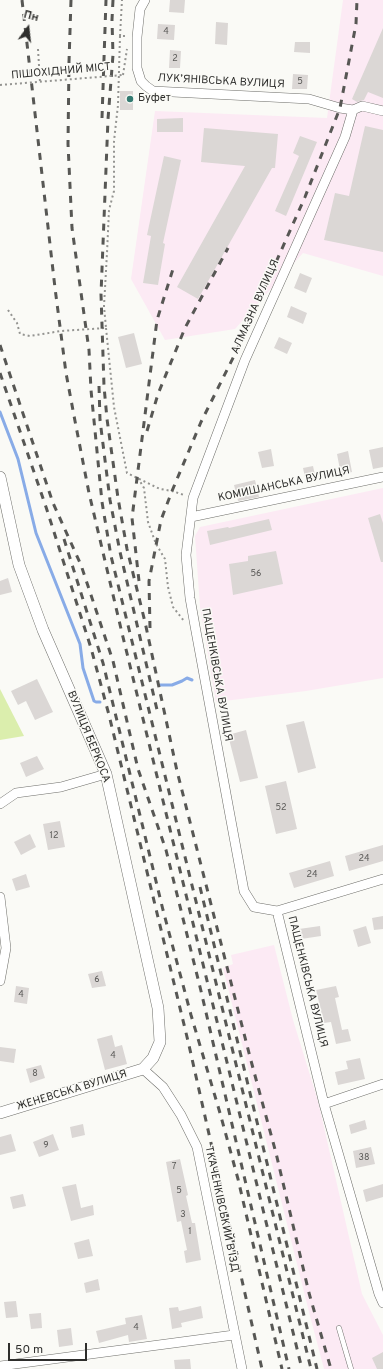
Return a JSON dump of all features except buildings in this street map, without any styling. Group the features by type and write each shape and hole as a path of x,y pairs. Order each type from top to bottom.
{"street":[{"name":"ЛУК’ЯНІВСЬКА ВУЛИЦЯ","path":"145,0 140,10 137,37 137,68 141,81 153,91 309,99 340,108 353,110 362,106 383,111"},
{"name":"АЛМАЗНА ВУЛИЦЯ","path":"191,517 193,498 245,360 345,137 353,110"},
{"name":"ВУЛИЦЯ БЕРКОСА","path":"0,477 19,565 43,630 106,774 158,1008 160,1042 152,1058 143,1069"},
{"name":"КОМИШАНСЬКА ВУЛИЦЯ","path":"191,517 383,477"},
{"name":"ПАЩЕНКІВСЬКА ВУЛИЦЯ","path":"191,517 186,555 190,598 244,891 254,907 277,911 324,1104 383,1303"},
{"path":"0,804 16,793 61,787 106,774"},
{"path":"277,911 383,879"},
{"path":"0,897 6,948 0,981"},
{"name":"ЖЕНЕВСЬКА ВУЛИЦЯ","path":"0,1113 143,1069"},
{"name":"ТКАЧЕНКІВСЬКИЙ В'ЇЗД","path":"143,1069 163,1087 181,1115 197,1147 242,1369"},
{"path":"324,1104 383,1084"},
{"path":"0,1366 234,1335"}],"lane":[{"path":"338,1328 351,1369"}],"path":[{"path":"122,0 118,105 114,141 114,191 109,210 104,306 114,407 127,473 160,489 172,491 193,498"},
{"path":"120,36 128,36"},
{"path":"38,49 40,82"},
{"name":"ПІШОХІДНИЙ МІСТ","path":"0,85 123,75"},
{"path":"8,310 17,323 20,334 30,336 61,331 106,328"},
{"path":"137,477 144,488 148,522 156,544 165,559 168,587 173,607 184,620 195,626"}],"shaded area":[{"path":"343,0 383,0 383,276 303,253 235,329 165,340 131,279 155,111 327,118"},
{"path":"383,488 383,678 306,691 216,702 200,607 195,536 200,527"},
{"path":"274,945 293,1020 318,1101 362,1294 383,1335 383,1369 324,1369 310,1316 223,968 233,964 231,955"}],"green space":[{"path":"0,689 24,736 0,740"}],"waterway":[{"path":"0,412 18,459 36,533 80,644 83,668 94,701 100,702"},
{"path":"160,685 172,685 187,678 192,680"}],"railway":[{"path":"22,0 66,373 89,493 302,1369"},
{"path":"71,0 68,144 72,228 89,350 91,390 102,502 111,556 311,1369"},
{"path":"102,118 106,0"},
{"path":"113,0 113,55 108,119 101,294 104,386 118,498 127,549 145,622 177,771 276,1153 309,1293 331,1369"},
{"path":"150,628 149,581 161,520 201,422 236,352 305,197 340,108 356,24 357,0"},
{"path":"147,431 158,394 185,328 228,248"},
{"path":"139,581 132,518 157,320 173,269"},
{"path":"0,345 53,503 81,565 113,661 138,769 166,850 201,991 289,1369"},
{"path":"0,373 46,507 91,648 109,715 188,1041 262,1369"},
{"path":"99,386 100,420 110,500 120,552 158,714"},
{"path":"64,539 103,663 163,910 191,1015 238,1179 282,1369"},
{"path":"200,887 317,1369"}],"place":[{"name":"Буфет","path":"130,99"}]}
